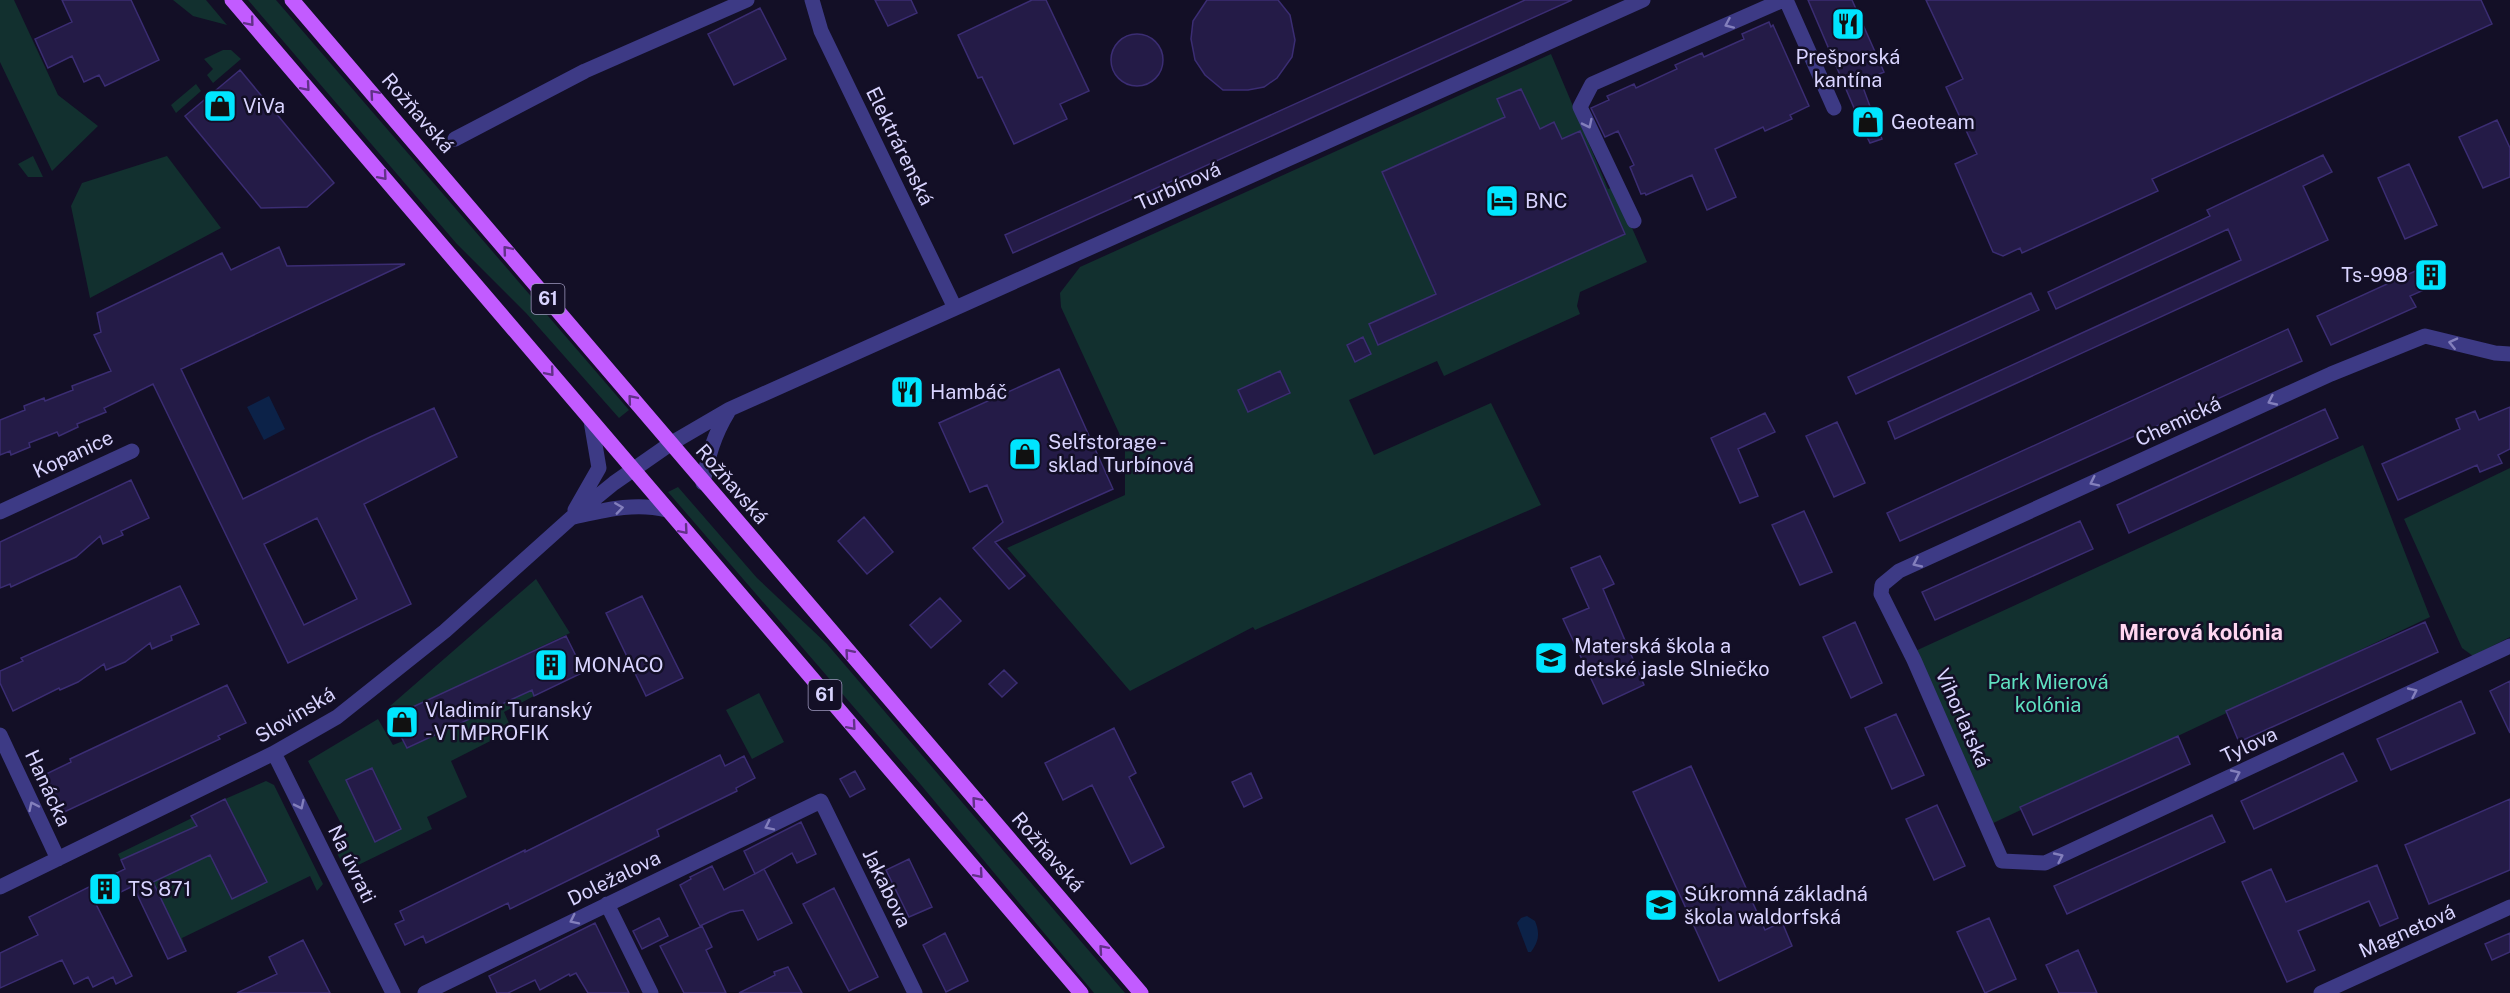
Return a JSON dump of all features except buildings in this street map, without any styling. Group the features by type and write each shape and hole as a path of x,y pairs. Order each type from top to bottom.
{"main road":[{"name":"61","path":"232,0 1081,993"},
{"name":"Rožňavská","path":"292,0 1141,993"}],"street":[{"path":"455,139 585,71 747,0"},
{"name":"Elektrárenská","path":"812,0 821,31 955,308"},
{"name":"Turbínová","path":"632,470 670,444 730,409 1643,0"},
{"path":"1634,221 1580,107 1592,84 1784,0 1834,108"},
{"name":"Chemická","path":"1881,594 1882,585 1899,571 2331,374 2424,336 2495,353 2510,354"},
{"path":"703,483 709,450 717,429 730,409"},
{"name":"Slovinská","path":"571,518 599,468 591,421"},
{"name":"Kopanice","path":"0,512 132,450"},
{"name":"Slovinská","path":"0,887 274,753 337,717 445,631 571,518 632,470"},
{"path":"571,518 633,506 667,510"},
{"name":"Vihorlatská","path":"1881,594 1914,660 2002,861"},
{"name":"Tylova","path":"2002,861 2045,864 2510,646"},
{"name":"Hanácka","path":"0,735 58,858"},
{"name":"Na úvrati","path":"274,753 393,993"},
{"name":"Doležalova","path":"425,993 821,801"},
{"name":"Jakabova","path":"821,801 915,993"},
{"path":"607,904 651,993"},
{"name":"Magnetová","path":"2321,993 2510,907"}],"green space":[{"path":"0,0 14,0 58,95 98,126 52,171 0,62"},
{"path":"173,0 206,0 227,25 193,16"},
{"path":"248,0 276,0 629,410 619,418 526,313 456,243"},
{"path":"223,50 231,50 241,59 213,83 207,75 213,69 204,59"},
{"path":"1551,54 1608,189 1614,187 1647,262 1580,292 1577,306 1580,314 1444,376 1437,361 1349,400 1374,455 1491,403 1541,505 1255,630 1253,627 1130,691 1007,548 1125,495 1125,451 1119,433 1061,307 1060,293 1080,267"},
{"path":"196,84 201,91 176,113 171,105"},
{"path":"33,156 43,177 28,177 18,164"},
{"path":"167,156 221,228 90,298 71,206 82,183"},
{"name":"Park Mierová kolónia","path":"2363,445 2430,617 1987,826 1911,653"},
{"path":"2510,468 2510,637 2473,656 2462,648 2404,519"},
{"path":"678,487 757,578 827,644 1125,993 1094,993 921,785 668,492"},
{"path":"536,579 570,633 404,711 397,717 390,706"},
{"path":"532,690 534,696 504,712 512,730 451,761 467,797 427,817 432,829 346,871 332,843 347,835 308,761 378,719 393,745 403,741 408,748"},
{"path":"759,693 784,742 752,759 726,710"},
{"path":"266,781 274,785 323,884 317,891 310,876 182,938 186,951 153,882 181,833 121,860 118,854 192,818 233,899 267,882 225,799"}],"water":[{"path":"269,396 285,429 264,440 247,407"},
{"path":"1527,916 1535,921 1538,929 1537,941 1531,952 1528,952 1517,923 1521,918"}],"place":[{"name":"Prešporská kantína","path":"1848,24"},
{"name":"ViVa","path":"220,106"},
{"name":"Geoteam","path":"1868,122"},
{"name":"BNC","path":"1502,201"},
{"name":"Ts-998","path":"2431,275"},
{"name":"Hambáč","path":"907,392"},
{"name":"Selfstorage - sklad Turbínová","path":"1025,454"},
{"name":"Materská škola a detské jasle Slniečko","path":"1551,658"},
{"name":"MONACO","path":"551,665"},
{"name":"Vladimír Turanský - VTMPROFIK","path":"402,722"},
{"name":"TS 871","path":"105,889"},
{"name":"Súkromná základná škola waldorfská","path":"1661,905"}],"district":[{"name":"Mierová kolónia","path":"2201,632"}]}
